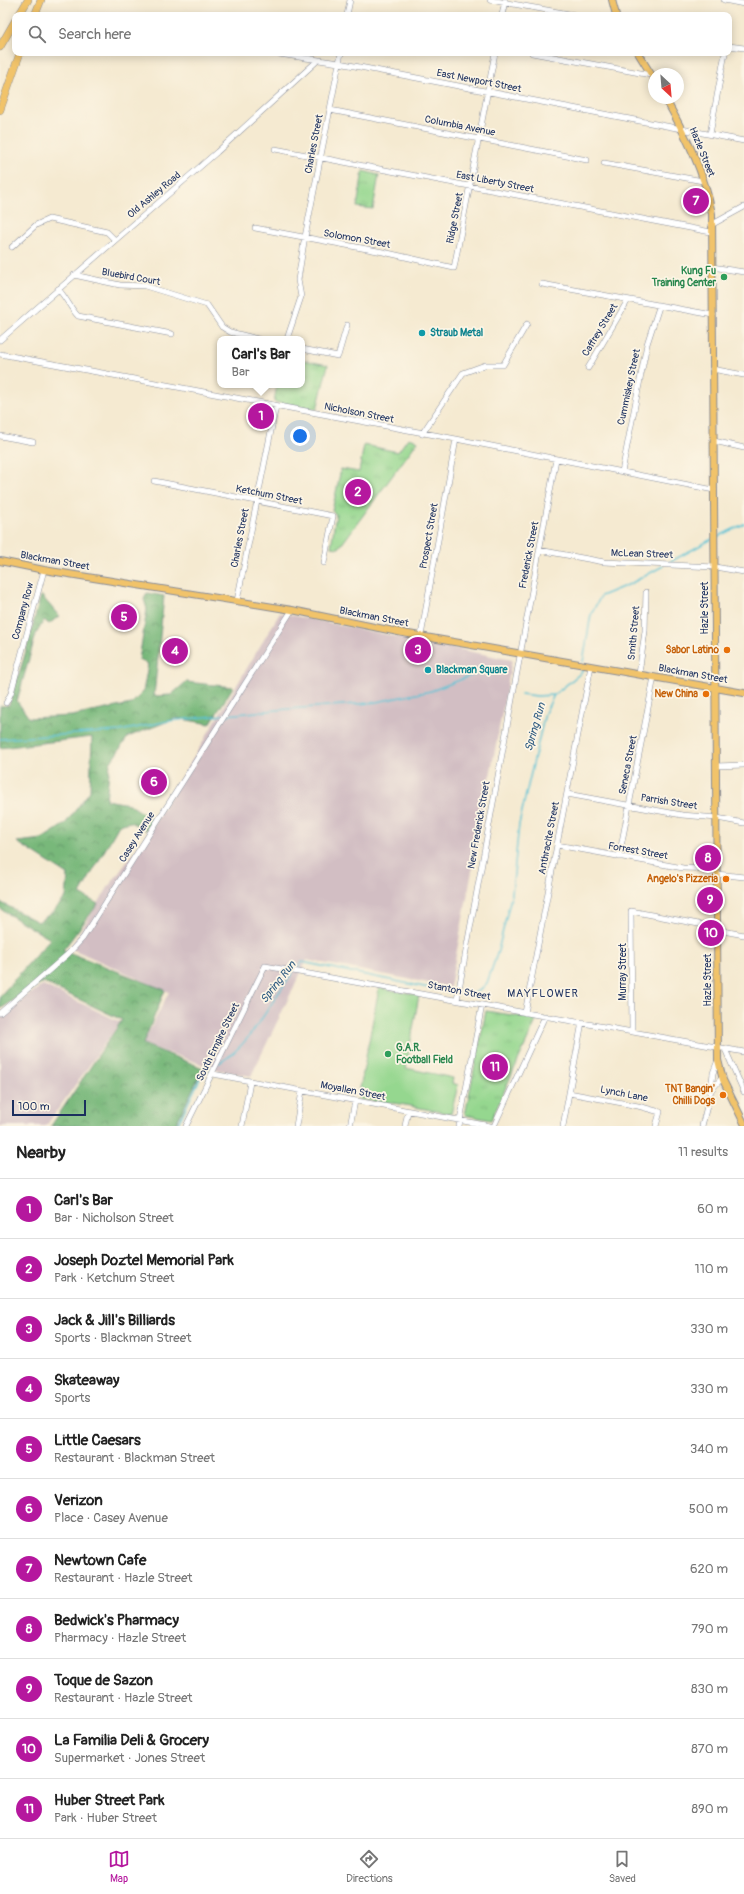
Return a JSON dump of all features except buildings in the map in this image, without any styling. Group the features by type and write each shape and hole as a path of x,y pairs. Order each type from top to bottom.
{"highway":[{"path":"21,12 28,0"},
{"path":"36,12 41,0"},
{"path":"0,46 12,26"},
{"path":"0,110 19,56"}],"main road":[{"path":"612,0 615,12"},
{"path":"640,56 648,69"},
{"name":"Hazle Street","path":"667,104 682,129 703,181 709,199 711,225 715,535 718,1060 723,1077 744,1123"},
{"name":"Blackman Street","path":"1,561 44,570 292,610 421,636 744,694"}],"street":[{"path":"348,12 350,0"},
{"path":"490,0 505,1 560,12"},
{"path":"724,0 744,4"},
{"path":"503,12 505,1"},
{"path":"732,46 744,48"},
{"name":"East Newport Street","path":"289,56 339,63 744,141"},
{"name":"Charles Street","path":"288,336 301,297 298,280 340,56"},
{"name":"Ridge Street","path":"454,268 494,56"},
{"path":"547,56 648,76"},
{"path":"710,134 724,56"},
{"name":"Old Ashley Road","path":"0,340 218,152 317,61"},
{"name":"Columbia Avenue","path":"330,110 587,160"},
{"name":"East Liberty Street","path":"275,149 711,232"},
{"path":"604,163 703,181"},
{"path":"711,225 744,207"},
{"path":"12,247 36,225 49,219 107,232 115,240"},
{"name":"Solomon Street","path":"255,228 383,252 454,268"},
{"path":"712,267 744,272"},
{"name":"Bluebird Court","path":"74,275 120,285 145,286 207,305 222,327 230,332 246,336"},
{"path":"542,284 659,307 713,315"},
{"path":"58,289 70,308 78,316 172,334"},
{"name":"Caffrey Street","path":"588,368 628,300"},
{"name":"Cummiskey Street","path":"622,472 647,344 659,307"},
{"path":"422,434 462,373 485,365 503,365 526,324"},
{"path":"305,350 338,356 347,325"},
{"name":"Nicholson Street","path":"0,354 714,490"},
{"path":"712,369 744,375"},
{"name":"Charles Street","path":"237,602 276,406"},
{"path":"0,436 33,442"},
{"name":"Prospect Street","path":"421,636 456,440"},
{"path":"714,441 744,448"},
{"name":"Frederick Street","path":"520,654 556,459"},
{"name":"Ketchum Street","path":"154,481 333,516 324,563"},
{"name":"McLean Street","path":"539,550 604,562 715,567 744,572"},
{"name":"Company Row","path":"6,703 11,693 44,570"},
{"name":"Smith Street","path":"639,674 645,631 646,592"},
{"name":"Casey Avenue","path":"0,1013 68,954 88,932 292,610"},
{"name":"New Frederick Street","path":"457,1000 520,654"},
{"name":"Anthracite Street","path":"525,1013 567,794 586,665"},
{"name":"Seneca Street","path":"619,857 654,677"},
{"path":"716,766 744,765"},
{"name":"Parrish Street","path":"567,794 682,815 717,818 744,823"},
{"name":"Forrest Street","path":"557,845 683,868 717,871 744,877"},
{"name":"Murray Street","path":"632,1032 631,911 718,929"},
{"path":"718,929 744,935"},
{"name":"Stanton Street","path":"265,966 718,1046 744,1052"},
{"name":"South Empire Street","path":"186,1126 223,1054 265,966"},
{"path":"459,1123 482,1005"},
{"path":"494,1126 545,1016"},
{"path":"563,1126 582,1022"},
{"path":"725,1048 744,1092"},
{"path":"702,1126 711,1090 713,1073 718,1060"},
{"name":"Moyallen Street","path":"213,1074 408,1111 459,1123 490,1126"},
{"path":"711,1090 723,1077"},
{"path":"242,1126 250,1082"},
{"path":"296,1126 302,1091"},
{"name":"Lynch Lane","path":"569,1093 638,1106 660,1112 656,1126"},
{"path":"350,1126 355,1101"},
{"path":"405,1126 408,1111"}],"shaded area":[{"path":"280,613 512,660 450,987 307,960 251,1076 219,1070 143,1044 169,992 70,948 109,886 146,837"},
{"path":"43,985 120,1022 46,1126 0,1126 0,1015"}],"green space":[{"path":"363,171 379,175 373,209 357,207"},
{"path":"305,361 328,365 317,409 274,402 276,388 305,388"},
{"path":"408,438 418,441 339,548 331,547 336,514 332,511 341,469 359,472 364,445 398,452"},
{"path":"147,593 164,596 154,696 171,695 186,682 233,687 210,724 176,718 128,737 110,763 106,800 129,804 153,820 146,830 130,822 119,825 80,894 98,904 63,950 165,990 143,1044 203,1068 175,1126 51,1126 122,1020 43,982 0,1009 0,996 50,939 0,909 0,902 38,922 53,912 66,897 68,875 17,842 42,839 65,824 90,791 92,737 0,748 0,706 9,705 24,658 41,595 59,616 49,624 44,620 36,634 17,701 29,718 72,716 131,704 143,692 148,664 139,660 147,609 144,599"},
{"name":"G.A.R. Football Field","path":"379,988 419,995 406,1068 453,1078 452,1083 458,1085 451,1114 400,1104 358,1099"},
{"path":"486,1011 537,1019 491,1120 465,1115"}],"waterway":[{"name":"Spring Run","path":"717,537 744,524"},
{"name":"Spring Run","path":"668,563 712,539"},
{"name":"Spring Run","path":"583,662 591,614 601,596 630,584 663,566"},
{"name":"Spring Run","path":"463,994 473,994 487,983 498,951 512,893 519,824 545,713 554,695 582,672 583,666"},
{"path":"226,715 371,703 431,691 478,673"},
{"path":"521,694 537,696 554,695"},
{"path":"0,739 120,731 169,721 223,715"},
{"name":"Spring Run","path":"296,970 302,962 449,992"},
{"name":"Spring Run","path":"219,1063 242,1045 260,1022 284,984 293,973"},
{"name":"Spring Run","path":"177,1126 202,1074 214,1066"}],"place":[{"name":"Newtown Cafe","path":"696,201"},
{"name":"Kung Fu Training Center","path":"724,277"},
{"name":"Straub Metal","path":"422,333"},
{"name":"Carl's Bar","path":"261,416"},
{"name":"Joseph Doztel Memorial Park","path":"358,492"},
{"name":"Little Caesars","path":"124,617"},
{"name":"Jack & Jill's Billiards","path":"418,650"},
{"name":"Sabor Latino","path":"727,650"},
{"name":"Skateaway","path":"175,651"},
{"name":"Blackman Square","path":"428,670"},
{"name":"New China","path":"706,694"},
{"name":"Verizon","path":"154,782"},
{"name":"Bedwick's Pharmacy","path":"708,858"},
{"name":"Angelo's Pizzeria","path":"726,879"},
{"name":"Toque de Sazon","path":"710,900"},
{"name":"La Familia Deli & Grocery","path":"711,933"},
{"name":"G.A.R. Football Field","path":"388,1054"},
{"name":"Huber Street Park","path":"495,1067"},
{"name":"TNT Bangin' Chilli Dogs","path":"723,1095"}],"district":[{"name":"MAYFLOWER","path":"543,993"}]}
